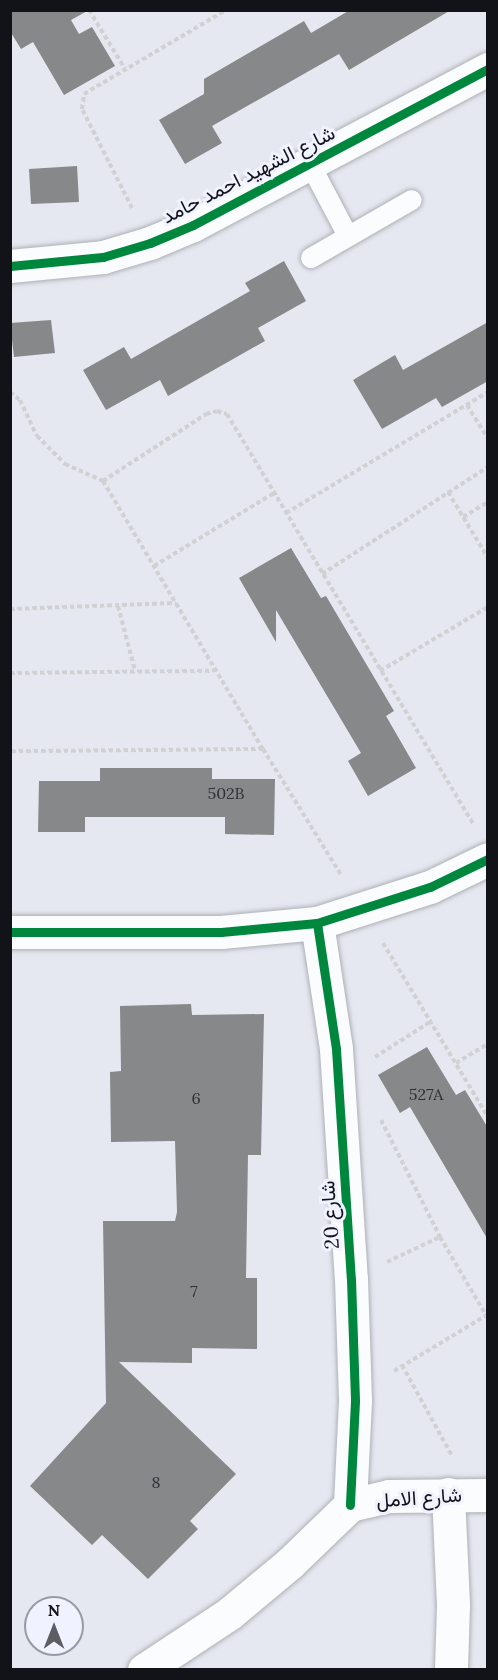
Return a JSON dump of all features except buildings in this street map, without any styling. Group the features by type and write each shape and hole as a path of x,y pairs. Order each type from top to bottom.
{"street":[{"name":"شارع الشهيد احمد حامد","path":"10,266 103,257 150,243 310,164 488,69"},
{"path":"10,932 221,932 317,923 364,911 430,887 488,859"},
{"name":"شارع 20","path":"317,923 336,1049 351,1279 355,1401 350,1505"},
{"path":"451,1670 453,1605 470,1494"},
{"name":"شارع الامل","path":"350,1505 389,1496 470,1494"},
{"path":"144,1670 230,1613 290,1563 350,1505"}],"lane":[{"path":"310,164 348,236"},
{"path":"311,258 412,200"}],"path":[{"path":"89,10 125,69"},
{"path":"150,243 82,109 84,94 226,10"},
{"path":"10,392 20,400 37,436 65,464 103,481 214,671 364,911 488,1117"},
{"path":"286,513 488,392"},
{"path":"467,405 488,438"},
{"path":"103,481 217,411 227,414 476,828"},
{"path":"322,574 488,467"},
{"path":"448,492 488,558"},
{"path":"154,566 274,493"},
{"path":"463,517 488,502"},
{"path":"10,609 176,603"},
{"path":"118,606 135,671"},
{"path":"380,671 488,607"},
{"path":"10,673 214,671"},
{"path":"10,751 262,749"},
{"path":"336,1049 355,1070 430,1022"},
{"path":"456,1063 488,1044"},
{"path":"355,1401 402,1365 487,1315 440,1237 376,1112"},
{"path":"351,1279 440,1237"},
{"path":"402,1365 470,1494"}],"cycle path":[{"path":"10,266 103,257 150,243 193,225 488,69"},
{"path":"10,932 221,932 317,923 430,887 488,859"},
{"path":"317,923 336,1049 351,1279 355,1401 350,1505"}]}
